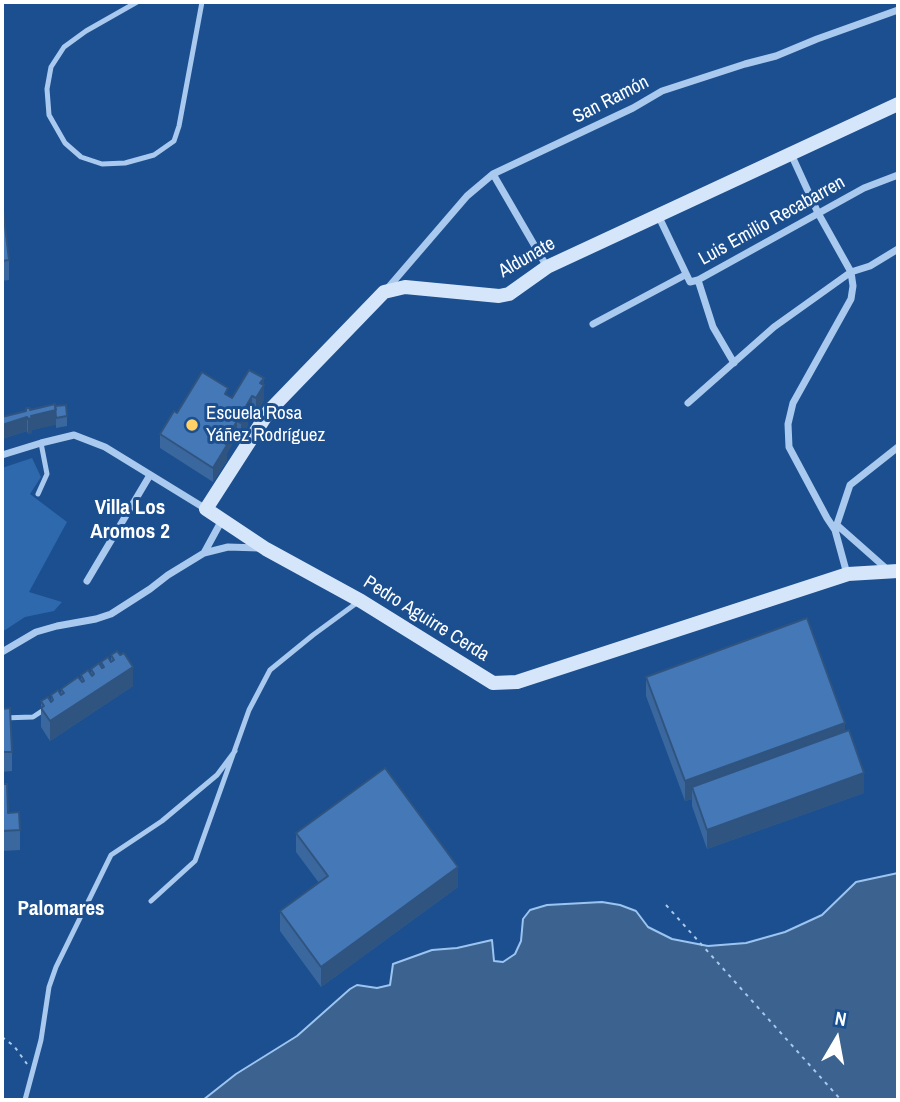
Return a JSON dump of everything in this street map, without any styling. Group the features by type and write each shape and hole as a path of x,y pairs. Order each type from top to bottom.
{"street":[{"name":"San Ramón","path":"384,292 467,196 493,174 633,108 662,91 776,56 898,10"},
{"name":"Aldunate","path":"384,292 405,287 499,296 509,294 547,267 898,104"},
{"path":"791,154 818,214 851,272 853,286 851,299 793,403 788,424 789,447 827,518 836,528 894,571"},
{"path":"493,174 547,267"},
{"name":"Luis Emilio Recabarren","path":"657,215 690,282 864,188 898,175"},
{"path":"688,403 774,327 851,272 870,266 898,250"},
{"path":"593,324 685,275"},
{"path":"698,280 713,327 734,363"},
{"path":"206,509 269,411 384,292"},
{"name":"Pedro Aguirre Cerda","path":"2,455 74,435 105,447 266,549 361,601 494,683 517,682 848,574 894,571"},
{"path":"848,574 836,528 850,485 898,447"},
{"path":"87,581 150,475"},
{"path":"204,553 222,520"},
{"path":"2,652 36,632 111,614 204,553 241,546 266,549"}],"lane":[{"path":"137,2 64,47 51,67 47,89 49,115 65,143 81,157 102,164 125,163 154,155 174,141 202,2"},
{"path":"38,494 47,474 41,443"},
{"path":"151,901 195,861 249,710 270,670 361,601"},
{"path":"2,718 33,717 55,703"},
{"path":"24,1100 41,1040 49,987 56,967 111,855 162,821 218,775 235,751"}],"path":[{"path":"666,905 841,1100"},
{"path":"2,1037 20,1052 32,1071"}],"shaded area":[{"path":"32,458 41,477 30,494 67,522 29,592 62,602 54,611 25,617 2,632 2,468"},
{"path":"898,873 898,1100 203,1100 236,1074 297,1036 350,989 357,985 377,988 390,985 393,964 432,950 457,948 492,940 494,961 503,962 515,954 521,941 523,919 530,910 547,905 602,902 636,911 648,927 672,939 708,946 746,943 785,932 822,915 856,882"}],"building":[{"path":"2,201 9,260 2,261"},
{"path":"249,370 264,378 260,383 264,385 256,398 252,396 241,423 237,421 213,468 160,434 174,411 177,413 202,372 228,388 225,394 232,398"},
{"path":"55,404 56,410 2,425 2,417 26,411 26,408 30,410"},
{"path":"66,405 67,416 56,418 55,406"},
{"path":"807,618 845,723 685,781 646,677"},
{"path":"117,651 120,655 124,653 133,667 50,721 41,708 44,706 41,701 48,697 51,702 51,695 58,690 61,695 64,693 61,689 78,677 84,681 81,675 88,670 92,676 94,674 91,669 99,663 104,667 101,662 108,657 111,662 114,660 111,655"},
{"path":"10,708 12,752 2,752 2,709"},
{"path":"849,730 864,773 707,830 692,787"},
{"path":"385,768 458,867 321,967 280,911 328,876 296,833"},
{"path":"2,784 7,784 8,813 19,812 20,830 2,831"}],"place":[{"name":"Escuela Rosa Yáñez Rodríguez","path":"192,425"}],"district":[{"name":"Villa Los Aromos 2","path":"130,520"},
{"name":"Palomares","path":"61,909"}]}
